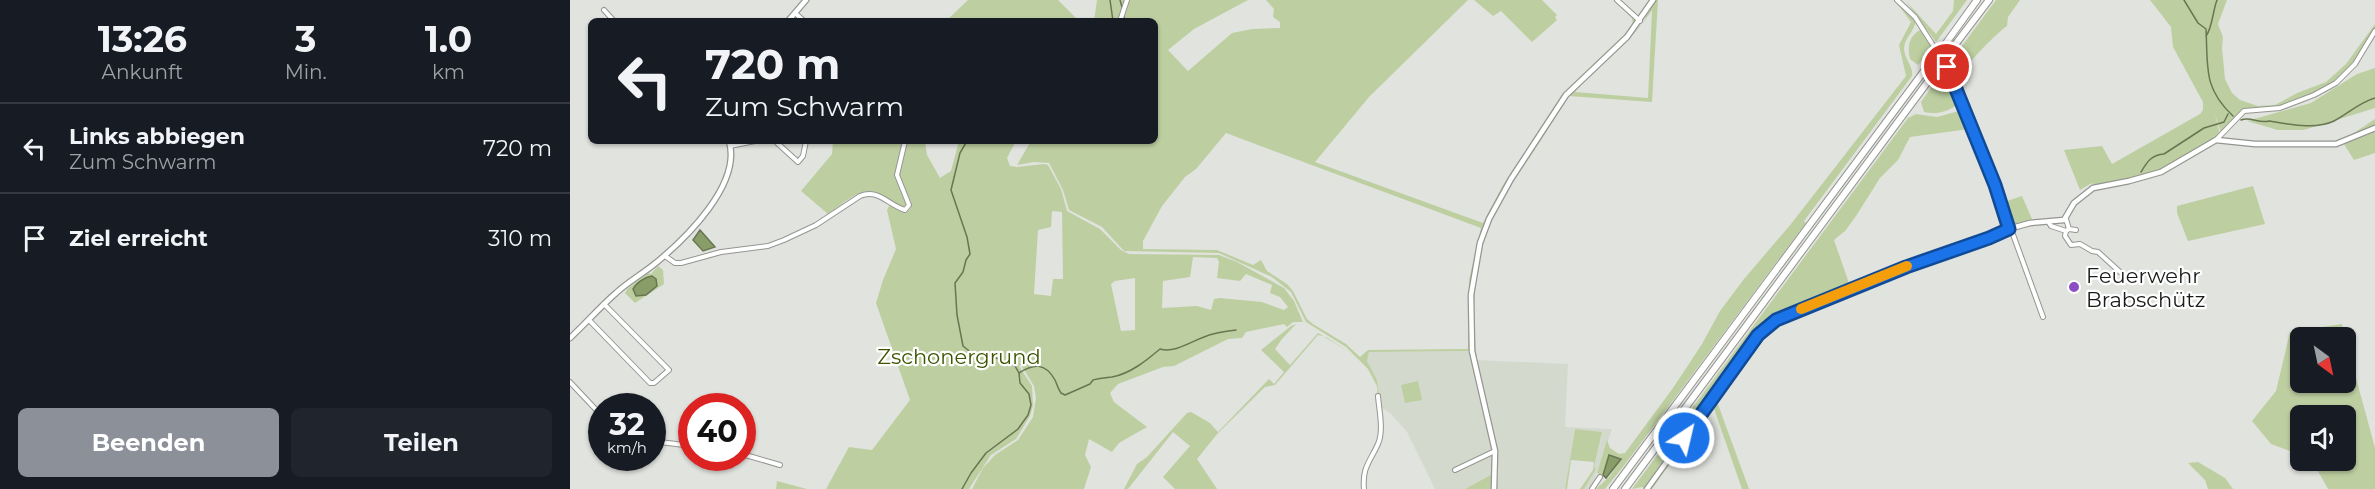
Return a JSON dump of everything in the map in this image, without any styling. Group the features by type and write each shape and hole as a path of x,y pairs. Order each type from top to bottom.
{"highway":[{"path":"1613,489 1977,0"},
{"path":"1625,489 1989,0"}],"street":[{"path":"791,18 806,0"},
{"path":"1121,18 1127,0"},
{"path":"1617,0 1640,21"},
{"path":"1494,489 1495,451 1472,351 1472,284 1478,253 1489,219 1511,179 1566,95 1616,49 1640,21 1653,0"},
{"path":"1897,0 1915,16 1947,67 1998,194 2043,317"},
{"path":"604,10 611,18"},
{"path":"795,13 801,18"},
{"path":"2120,272 2098,252 2080,244 2071,245 2065,236 2068,230 2066,219 2074,203 2093,188 2161,172 2216,140 2244,111 2280,108 2314,95 2336,83 2355,64 2375,32"},
{"path":"2216,140 2267,144 2336,144 2375,128"},
{"path":"570,338 604,304 664,256 701,218 718,195 729,167 729,144"},
{"path":"778,144 798,162 803,156 805,144"},
{"path":"664,256 675,263 681,263 724,252 768,246 804,232 860,195 869,193 875,194 902,210 908,208 908,201 897,175 904,144"},
{"path":"1647,489 1748,349 1769,324 1783,316 1906,267 2009,229 2030,223 2049,223 2066,219"},
{"path":"2049,223 2051,226 2076,230"},
{"path":"589,320 650,383 654,383 669,370 604,304"},
{"path":"570,382 588,402"},
{"path":"1364,489 1363,473 1378,443 1380,433 1377,396"},
{"path":"1455,470 1495,451"},
{"path":"756,458 780,465"},
{"path":"1593,489 1600,477"}],"shaded area":[{"path":"700,230 715,247 703,251 693,240"},
{"path":"652,276 656,279 657,286 646,295 636,296 634,287"},
{"path":"1468,351 1475,360 1568,364 1565,427 1612,429 1591,489 1584,489 1596,469 1594,467 1602,433 1575,429 1565,489 1496,489 1499,470 1465,489 1435,489 1407,432 1390,413 1381,407 1377,380 1367,361 1369,352"},
{"path":"1609,455 1621,459 1606,478 1603,475"}],"green space":[{"path":"968,0 1058,0 1076,18 949,18"},
{"path":"1097,0 1124,0 1119,18 1094,18"},
{"path":"1129,0 1248,0 1194,29 1168,50 1188,71 1232,33 1252,29 1280,28 1280,22 1273,17 1274,9 1266,0 1468,0 1369,97 1315,162 1483,223 1503,185 1563,93 1633,24 1632,18 1613,0 1634,17 1635,24 1627,35 1569,90 1487,218 1476,252 1470,286 1470,349 1468,351 1369,352 1367,361 1377,380 1381,407 1379,407 1377,386 1368,369 1346,347 1306,322 1291,292 1272,277 1219,253 1124,251 1102,227 1069,210 1063,190 1049,163 1034,162 1017,165 1029,144 1158,144 1158,18 1123,18","holes":["1226,133 1481,228 1469,280 1468,349 1368,350 1360,357 1346,344 1307,319 1293,291 1287,284 1267,271 1261,260 1253,265 1217,250 1143,249 1143,241 1162,206 1185,177 1196,169"]},
{"path":"1474,0 1542,0 1557,15 1555,17 1557,20 1532,42 1501,11 1493,16"},
{"path":"1655,0 1658,0 1652,102 1569,96 1507,191 1488,228 1478,268 1474,326 1473,284 1479,253 1491,219 1512,180 1564,100 1641,25 1575,92 1648,98 1652,10 1642,23"},
{"path":"1905,0 1936,34 1953,11 1954,0 1967,0 1936,42"},
{"path":"1996,0 2020,0 2008,17 2007,26 1965,69 1963,81 1976,127 1998,182 1993,178 1948,65"},
{"path":"2150,0 2227,0 2218,24 2223,37 2225,79 2232,93 2240,100 2258,106 2275,105 2297,93 2326,82 2346,64 2375,24 2375,29 2351,65 2343,74 2323,88 2282,105 2245,108 2221,133 2215,114 2220,135 2160,171 2094,186 2092,183 2080,190 2064,150 2102,146 2112,164 2200,114 2203,110 2203,102 2173,47 2171,27"},
{"path":"1899,6 1904,7 1916,21 1904,48 1912,69 1912,76 1804,221 1806,223 1623,467 1605,489 1596,489 1610,476 1621,459 1609,455 1603,475 1597,473 1607,440 1610,448 1619,454 1625,453 1673,388 1702,344 1720,311 1906,76 1899,45 1911,22"},
{"path":"1920,30 1932,48 1918,65 1910,59 1909,46 1913,35"},
{"path":"1945,68 1959,100 1958,104 1942,112 1924,112 1921,102"},
{"path":"2375,68 2375,108 2304,130 2278,130 2247,121 2311,103 2357,74"},
{"path":"1963,112 1969,129 1910,137 1898,160 1880,178 1845,231 1834,240 1851,289 1783,314 1767,323 1754,337 1645,489 1642,487 1632,489 1908,118 1916,114 1937,117"},
{"path":"2375,119 2375,153 2354,160 2342,141"},
{"path":"833,144 903,144 896,174 907,206 901,208 879,193 870,191 857,194 828,214 801,191 832,154"},
{"name":"Zschonergrund","path":"905,144 925,144 927,155 940,178 951,171 958,144 1014,144 1007,158 1010,166 1048,165 1061,189 1067,211 1100,229 1121,250 1129,254 1219,255 1237,262 1284,288 1294,301 1303,322 1293,322 1287,327 1284,324 1246,332 1242,338 1228,339 1174,366 1163,367 1118,384 1110,393 1114,402 1147,427 1119,443 1112,452 1089,439 1085,455 1091,467 1084,489 972,489 983,468 995,455 1018,440 1033,417 1036,398 1034,386 1021,365 1019,366 1032,386 1033,406 1030,416 1016,439 991,455 969,489 826,489 849,447 872,450 910,400 876,303 896,249 887,210 890,204 906,213 911,208 911,202 898,178","holes":["1052,211 1062,212 1063,279 1053,279 1051,296 1034,294 1038,230 1051,227","1193,257 1217,258 1219,262 1217,278 1240,281 1246,274 1272,285 1270,293 1280,297 1288,307 1284,310 1262,302 1220,298 1214,299 1211,310 1197,306 1162,308 1163,281 1190,277","1135,278 1135,330 1121,331 1111,284 1115,281"]},
{"path":"2253,186 2265,224 2188,241 2177,213 2177,206"},
{"path":"2022,196 2032,219 2013,225 2009,222 2004,202"},
{"path":"658,266 663,270 664,284 635,303 625,293 628,288 648,273 651,274"},
{"path":"1852,292 1853,295 1782,321 1766,331 1716,399 1749,489 1742,489 1713,406 1711,406 1650,489 1708,406 1768,327 1783,318"},
{"path":"1296,324 1275,349 1290,365 1318,333 1324,336 1318,335 1275,385 1265,387 1218,433 1197,459 1217,489 1175,489 1163,477 1190,446 1173,432 1128,489 1124,489 1137,464 1147,457 1187,413 1191,412 1210,423 1218,432 1269,379 1274,384 1284,372 1261,350"},
{"path":"2342,324 2343,327 2322,327"},
{"path":"1474,332 1477,360 1475,360"},
{"path":"2290,332 2290,393 2356,393 2356,378 2375,448 2375,489 2328,489 2318,471 2356,471 2356,405 2290,405 2290,451 2271,444 2252,421 2276,391"},
{"path":"1418,381 1422,400 1405,403 1401,385"},
{"path":"1575,429 1602,432 1594,467 1596,469 1584,489 1580,489 1593,470 1594,462 1571,460 1567,489 1565,489"},
{"path":"2198,462 2225,478 2233,489 2208,489 2205,480 2188,463"},
{"path":"1494,473 1493,489 1465,489"},
{"path":"777,481 807,489 776,489"}],"waterway":[{"path":"1110,0 1113,18"},
{"path":"1120,0 1122,7"},
{"path":"2184,0 2198,23 2206,29 2209,76 2212,86 2216,96 2233,116"},
{"path":"2206,36 2217,0"},
{"path":"2241,120 2302,126 2327,124 2375,98"},
{"path":"2141,172 2153,157 2164,154 2204,128 2224,122 2228,114"},
{"path":"962,489 986,453 1018,429 1028,415 1031,405 1029,394 1020,383 1019,373 1015,366 982,352 973,354 963,346 957,315 955,283 963,272 970,254 967,237 951,190 960,153 965,144"},
{"path":"1019,373 1038,366 1043,368 1051,374 1061,393 1065,395 1090,384 1093,380 1112,377 1132,370 1160,349 1173,349 1206,336 1236,330"}],"slow traffic":[{"path":"1801,309 1907,266"}],"place":[{"name":"Feuerwehr Brabschütz","path":"2074,287"}],"route":[{"path":"1684,438 1758,335 1769,324 1783,316 1906,267 2009,229 1995,185 1947,67"}]}
